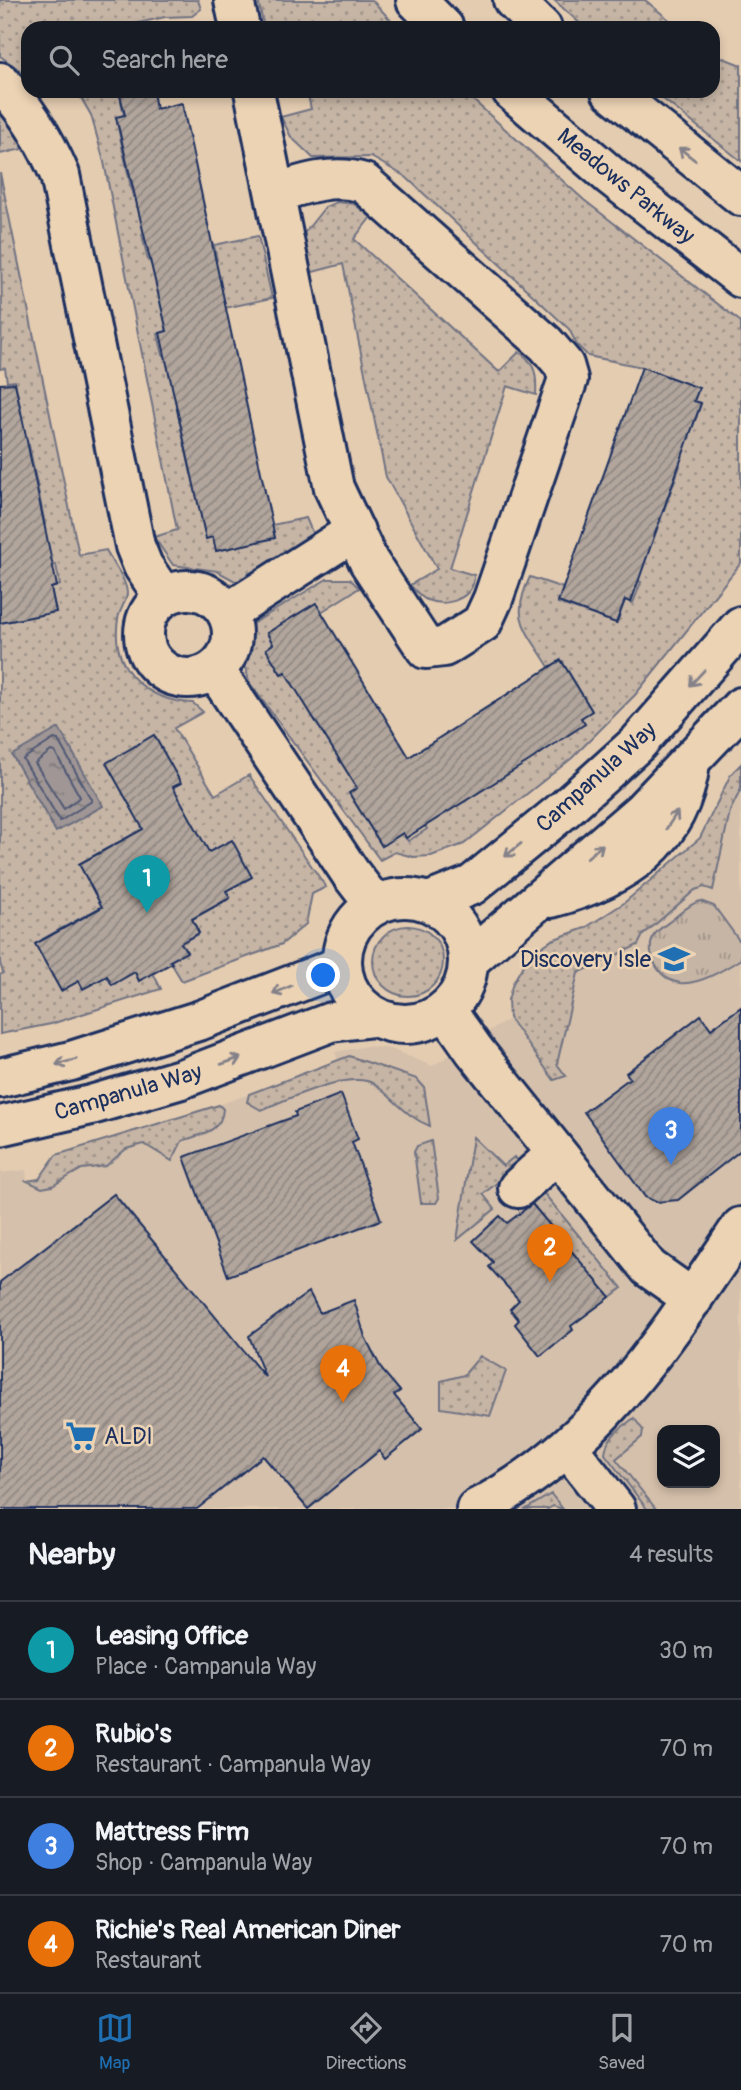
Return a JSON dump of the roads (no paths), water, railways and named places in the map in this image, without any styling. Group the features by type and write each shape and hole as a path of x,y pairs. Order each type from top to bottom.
{"street":[{"path":"234,0 238,21"},
{"path":"416,0 437,21"},
{"path":"513,0 535,21"},
{"path":"0,82 17,99 45,140 60,175 135,546 143,566 164,597"},
{"path":"256,98 334,488 369,562 426,649 444,647 482,623 493,599 568,379 564,365 545,344 364,183 346,177 311,182 276,193"},
{"name":"Meadows Parkway","path":"520,98 612,177 741,278"},
{"path":"620,98 741,195"},
{"path":"227,613 355,531"},
{"path":"175,591 202,591 226,608 227,613 233,627 230,650 215,670 201,677 186,678 165,672 149,656 143,636 145,621 156,603 164,597 175,591"},
{"name":"Campanula Way","path":"429,902 472,885 577,798 638,743 741,626"},
{"path":"215,670 351,874 375,905"},
{"path":"469,960 640,812 741,707"},
{"path":"398,898 429,902 445,910 466,939 468,976 460,995 446,1010 424,1022 400,1025 374,1017 357,1003 347,986 342,960 346,938 356,921 375,905 398,898"},
{"name":"Campanula Way","path":"0,1078 71,1062 201,1020 334,969 342,960"},
{"path":"446,1010 556,1154 649,1268 693,1299"},
{"name":"Campanula Way","path":"0,1126 91,1105 181,1079 331,1022 374,1017"},
{"path":"518,1188 556,1154"},
{"path":"476,1509 569,1448 632,1382 693,1299 741,1227"},
{"path":"569,1448 616,1509"}],"water":[{"path":"59,728 103,806 56,832 12,755"}],"place":[{"name":"Leasing Office","path":"147,913"},
{"name":"Discovery Isle","path":"674,959"},
{"name":"Mattress Firm","path":"671,1165"},
{"name":"Rubio's","path":"550,1282"},
{"name":"Richie's Real American Diner","path":"343,1403"},
{"name":"ALDI","path":"81,1436"}]}
